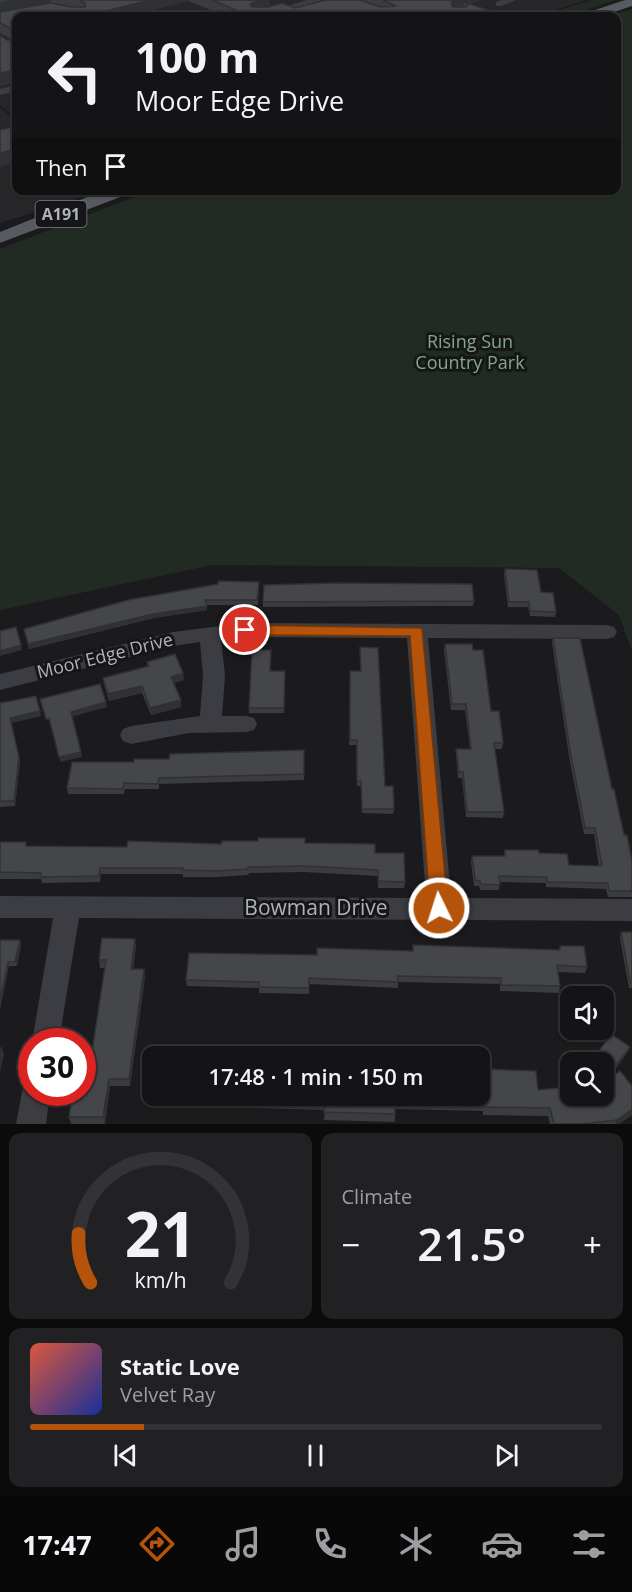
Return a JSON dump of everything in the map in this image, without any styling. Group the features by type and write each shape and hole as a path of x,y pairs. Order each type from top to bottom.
{"main road":[{"path":"603,12 632,2"},
{"name":"A191","path":"0,238 109,195"}],"street":[{"path":"284,12 318,0"},
{"path":"499,4 511,0"},
{"name":"Moor Edge Drive","path":"0,682 172,639 245,630 607,632"},
{"path":"417,631 439,908"},
{"path":"210,633 214,675 210,724"},
{"path":"131,735 210,724 246,724"},
{"name":"Bowman Drive","path":"0,907 632,910"},
{"path":"47,1028 68,908"},
{"path":"31,1124 34,1106"}],"shaded area":[{"path":"0,0 588,0 548,12 12,12 12,116 0,105"},
{"path":"0,107 12,118 12,195 89,195 0,223"}],"green space":[{"path":"593,0 616,0 579,12 552,12"},
{"name":"Rising Sun Country Park","path":"632,9 632,651 619,615 559,568 212,565 0,610 0,249 140,195 621,195 621,12"}],"building":[{"path":"79,0 150,0 102,12 12,12 12,29 0,23 0,12 50,3 85,7 85,3"},
{"path":"212,0 262,0 250,5 268,7 282,3 295,8 326,0 360,0 380,7 396,6 383,0 459,0 453,1 451,4 453,7 466,7 468,5 464,2 494,12 240,12"},
{"path":"0,35 7,40 12,40 12,71 0,73"},
{"path":"12,127 12,150 0,153 0,130"},
{"path":"505,569 537,570 541,592 553,593 556,612 530,611 529,602 509,602"},
{"path":"218,581 259,582 257,600 205,600 207,606 153,614 28,644 24,629 128,600 218,584"},
{"path":"472,584 474,601 263,602 264,585"},
{"path":"16,627 21,645 0,651 0,631"},
{"path":"553,638 580,638 612,789 614,789 624,835 627,835 632,861 632,891 609,891 608,883 547,882 547,877 499,876 500,885 481,884 480,881 475,880 472,856 505,856 505,850 538,850 539,853 567,854 569,865 602,866 595,828 585,828 570,750"},
{"path":"445,644 472,644 473,650 483,650 491,711 499,711 502,734 503,743 494,743 504,812 467,812 463,772 459,772 456,749 471,749 466,704 452,704"},
{"path":"360,647 378,648 385,786 393,786 394,809 362,809 361,781 357,781 357,740 350,740 350,671 361,671"},
{"path":"252,650 271,650 270,671 285,671 284,708 249,708"},
{"path":"175,654 183,673 171,677 181,700 150,708 142,686 108,694 103,678 149,666 147,662"},
{"path":"100,684 106,702 71,712 81,752 59,757 49,718 46,719 40,699"},
{"path":"36,696 40,711 10,718 19,757 14,801 0,801 0,703"},
{"path":"304,750 304,774 159,778 158,784 124,783 123,789 67,788 72,762 134,762 134,759 169,759 170,754"},
{"path":"258,838 305,838 305,843 375,844 375,853 404,853 405,882 378,881 378,870 304,866 248,867 248,869 216,871 182,870 183,868 100,868 99,876 40,877 41,873 0,872 0,842 26,842 26,846 127,847 128,841 221,844 222,841 258,841"},
{"path":"621,932 632,932 632,982 630,982"},
{"path":"102,938 135,939 131,969 144,969 129,1079 109,1079 103,1117 69,1117 71,1106 96,1106 96,1028 106,960 99,960"},
{"path":"0,940 20,940 15,962 8,962 0,1000"},
{"path":"413,945 560,950 560,946 584,946 587,967 557,965 560,986 501,985 501,978 398,976 398,982 309,978 309,988 259,987 259,982 186,980 189,953 317,955 317,948 413,951"},
{"path":"614,1036 630,1047 617,1064 614,1062 614,1052 599,1051 607,1040 614,1040"},
{"path":"490,1069 536,1071 538,1090 560,1088 560,1106 614,1106 614,1075 620,1071 632,1086 632,1109 617,1120 554,1124 550,1108 485,1107 490,1106"},
{"path":"325,1106 395,1106 395,1114 324,1112"}],"route":[{"path":"245,630 417,631 439,908"}]}
